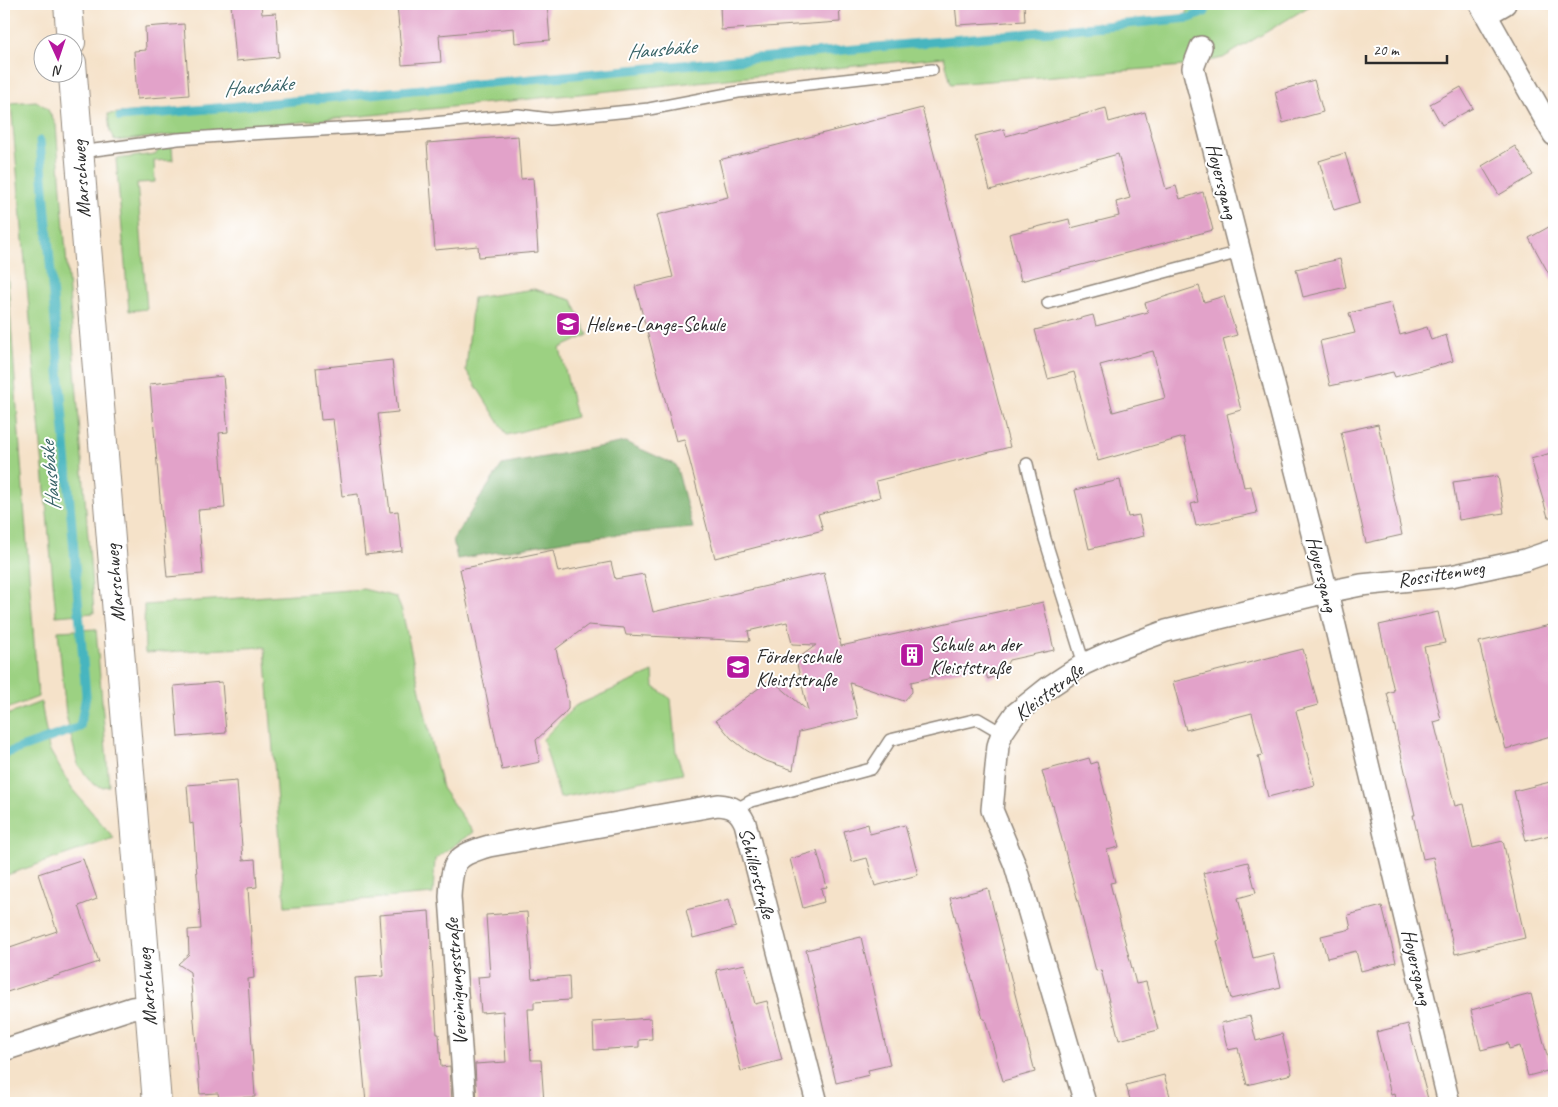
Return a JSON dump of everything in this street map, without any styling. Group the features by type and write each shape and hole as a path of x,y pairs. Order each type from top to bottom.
{"street":[{"path":"68,4 70,32"},
{"path":"1505,4 1483,9 1554,135"},
{"name":"Hoyersgang","path":"1201,47 1193,68 1327,592 1449,1103"},
{"name":"Marschweg","path":"73,82 156,1103"},
{"name":"Rossittenweg","path":"1327,592 1362,585 1451,576 1524,560 1554,550"},
{"name":"Kleiststraße","path":"1085,1103 1014,865 992,810 998,746 1002,733 1015,714 1049,687 1084,664 1110,652 1166,631 1327,592"},
{"name":"Schillerstraße","path":"455,862 470,852 489,846 718,804 728,805 737,810 745,823 817,1103"},
{"name":"Vereinigungsstraße","path":"455,862 451,876 450,897 465,1103"},
{"path":"4,1050 132,1008 148,1006"}],"lane":[{"path":"79,152 178,139 411,126 518,115 550,119 649,108 738,92 932,70"},
{"path":"1048,304 1240,252"},
{"path":"1027,464 1045,539 1084,664"},
{"path":"737,810 751,800 871,769 890,740 978,719 1002,733"}],"green space":[{"path":"1190,4 1313,4 1223,58 1184,66 951,84 944,57 115,141 110,132 108,114 1178,22 1187,13"},
{"path":"36,101 47,108 56,125 94,613 56,616 11,103"},
{"path":"162,147 172,147 173,160 154,161 155,182 137,183 147,309 129,311 116,159 155,154"},
{"path":"4,227 38,697 4,710"},
{"path":"534,289 572,300 588,335 560,348 576,417 507,435 466,370 473,298"},
{"path":"625,442 676,465 693,528 580,538 457,559 453,539 502,465"},
{"path":"363,589 396,597 402,611 442,788 473,832 435,859 433,894 285,906 265,647 145,653 144,605"},
{"path":"96,629 109,786 101,787 93,784 78,765 66,715 58,631"},
{"path":"653,672 654,687 671,699 676,753 683,773 560,798 543,739 575,706"},
{"path":"41,702 49,749 72,789 114,838 4,876 4,716"}],"building":[{"path":"231,4 261,4 262,14 276,13 279,57 236,61"},
{"path":"397,4 547,4 550,40 515,43 514,28 439,35 441,62 402,65"},
{"path":"720,4 839,4 840,22 721,30"},
{"path":"955,4 1024,4 1025,21 957,25"},
{"path":"184,24 189,95 137,99 134,51 146,50 145,27"},
{"path":"1314,80 1323,112 1283,123 1275,92"},
{"path":"1461,87 1473,108 1442,125 1430,104"},
{"name":"Helene-Lange-Schule","path":"922,108 1010,447 876,481 880,497 818,514 823,530 715,558 684,439 676,441 635,286 673,277 657,215 728,197 719,160"},
{"path":"1106,108 1109,122 1145,112 1166,189 1176,186 1180,199 1203,192 1213,230 1021,281 1009,234 1069,219 1071,228 1119,216 1116,202 1130,198 1118,154 990,190 975,136 1004,129 1006,136"},
{"path":"518,136 521,179 533,178 538,252 479,257 478,246 435,250 427,143"},
{"path":"1515,146 1533,175 1499,195 1482,166"},
{"path":"1345,153 1360,202 1334,210 1319,161"},
{"path":"1554,224 1554,283 1529,238"},
{"path":"1340,259 1346,287 1303,297 1296,269"},
{"path":"1199,286 1204,302 1224,296 1237,335 1223,339 1241,410 1227,414 1244,487 1251,486 1257,513 1196,526 1191,504 1198,502 1184,437 1098,461 1074,372 1048,379 1035,330 1093,315 1096,326 1148,312 1145,303","holes":["1153,351 1165,398 1113,412 1100,365"]},
{"path":"1391,303 1400,335 1427,327 1431,340 1446,335 1453,361 1395,377 1393,372 1330,386 1320,341 1355,333 1349,313"},
{"path":"392,360 398,412 378,414 390,512 398,511 402,551 365,555 358,494 342,496 333,419 321,420 316,368"},
{"path":"223,376 228,432 219,433 225,508 198,510 203,574 167,577 150,384"},
{"path":"1378,424 1402,535 1366,543 1341,432"},
{"path":"1554,452 1554,517 1548,517 1531,459"},
{"path":"1498,476 1504,513 1459,520 1453,482"},
{"path":"1120,480 1128,517 1139,515 1144,536 1089,549 1075,490"},
{"name":"Schule an der Kleiststraße","path":"553,550 558,572 611,562 615,579 644,574 653,612 824,573 841,646 1043,602 1054,650 1009,660 1002,673 988,679 982,666 911,682 912,692 904,701 850,683 858,718 799,732 793,770 763,760 746,750 731,738 716,720 771,679 808,711 796,660 816,645 792,644 787,622 748,631 750,641 626,635 624,628 588,625 556,649 568,701 568,709 536,740 540,762 502,770 460,569"},
{"path":"1438,612 1445,643 1424,647 1441,720 1434,722 1455,806 1463,804 1473,848 1503,841 1525,938 1455,954 1433,857 1423,859 1413,815 1415,815 1387,693 1394,691 1379,625"},
{"path":"1554,624 1554,735 1506,749 1479,642"},
{"path":"1303,649 1318,705 1296,711 1315,785 1268,797 1258,756 1263,755 1252,713 1186,730 1173,682"},
{"path":"222,682 226,733 178,737 174,686"},
{"path":"1089,758 1091,764 1097,762 1119,847 1107,850 1115,882 1110,883 1136,984 1146,982 1158,1030 1119,1040 1101,970 1096,971 1053,805 1042,771"},
{"path":"237,781 243,860 255,859 257,887 248,888 254,978 248,979 255,1097 219,1099 218,1093 200,1094 190,972 178,964 189,954 188,930 201,929 193,823 190,824 187,785"},
{"path":"1554,781 1554,834 1526,841 1514,791"},
{"path":"868,824 870,834 905,825 918,875 875,886 867,858 852,862 844,831"},
{"path":"817,851 827,887 821,888 824,902 803,908 790,859"},
{"path":"83,859 97,899 79,906 99,962 4,993 4,949 57,931 38,874"},
{"path":"1248,862 1256,893 1238,898 1253,958 1273,953 1281,987 1231,999 1217,941 1220,940 1203,873"},
{"path":"988,888 1035,1072 1003,1081 985,1019 983,1019 950,898"},
{"path":"729,899 736,927 693,938 686,910"},
{"path":"1382,906 1396,962 1361,971 1356,951 1327,958 1321,936 1351,929 1348,915"},
{"path":"429,911 437,1034 439,1034 441,1067 450,1066 452,1103 366,1103 355,978 383,976 379,915"},
{"path":"527,912 532,979 569,976 570,1000 534,1002 534,1009 528,1009 531,1060 541,1060 544,1103 477,1103 475,1064 506,1062 503,1011 481,1013 478,977 490,976 486,915"},
{"path":"861,937 890,1065 868,1070 869,1075 836,1083 806,950"},
{"path":"745,964 755,1004 767,1001 782,1060 741,1071 716,970"},
{"path":"1531,994 1551,1070 1528,1076 1520,1046 1509,1049 1508,1043 1481,1050 1471,1010"},
{"path":"1250,1016 1256,1041 1282,1034 1292,1074 1247,1085 1238,1048 1228,1050 1221,1023"},
{"path":"651,1018 652,1039 639,1040 639,1047 594,1050 593,1022"},
{"path":"1408,1024 1429,1103 1396,1103 1394,1094 1391,1095 1376,1032"},
{"path":"1164,1075 1172,1103 1131,1103 1126,1085"}],"waterway":[{"name":"Hausbäke","path":"120,117 1190,18 1205,12"},
{"name":"Hausbäke","path":"4,754 80,727 86,696 40,141"}],"place":[{"name":"Helene-Lange-Schule","path":"568,324"},
{"name":"Schule an der Kleiststraße","path":"912,655"},
{"name":"Förderschule Kleiststraße","path":"738,667"}]}
